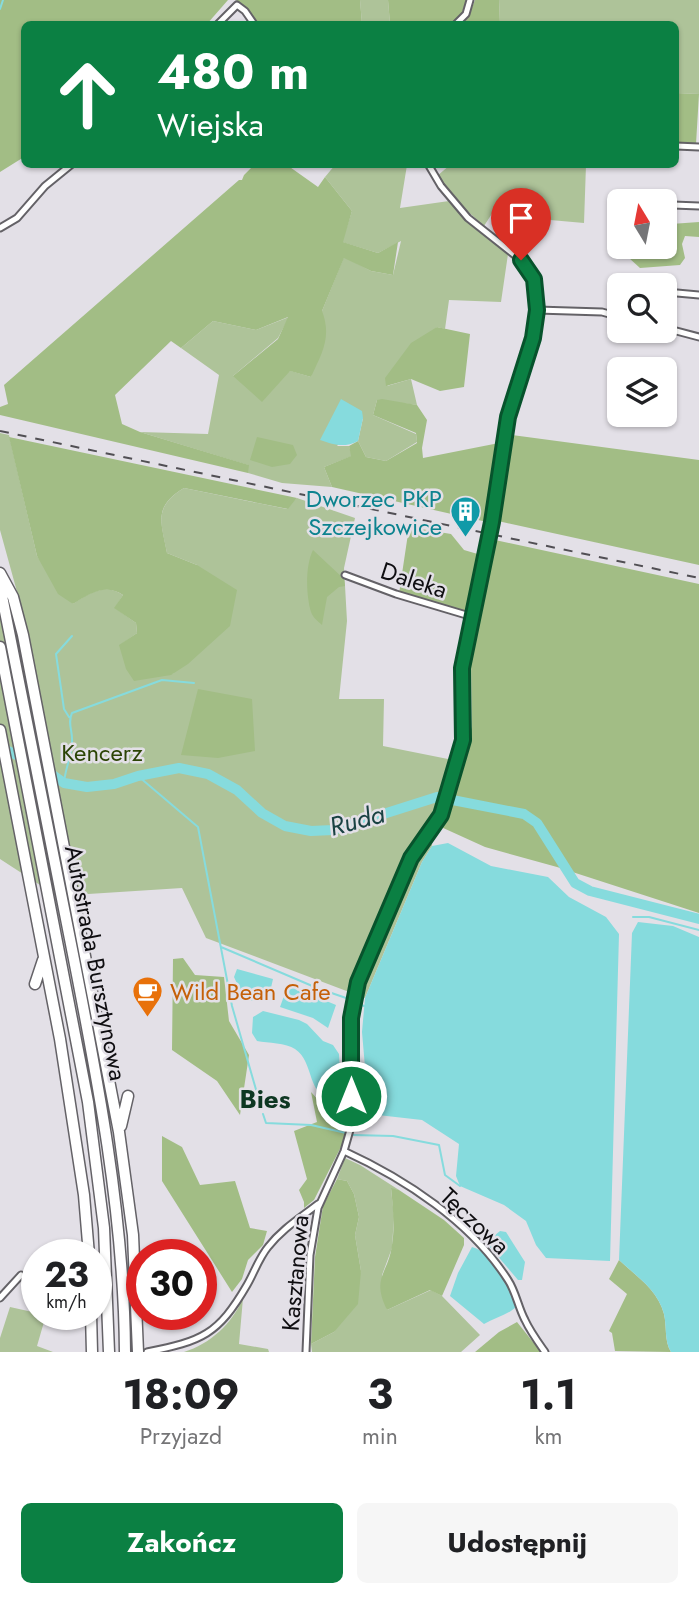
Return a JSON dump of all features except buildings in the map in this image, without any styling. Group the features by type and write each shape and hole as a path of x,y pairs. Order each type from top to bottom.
{"highway":[{"path":"0,573 13,597 43,738 120,1132 133,1239"},
{"name":"Autostrada Bursztynowa","path":"0,586 109,1146 122,1263 125,1352"},
{"name":"Autostrada Bursztynowa","path":"0,647 76,1035 93,1138 106,1254 110,1352"},
{"path":"0,730 44,952 80,1172 87,1239"},
{"path":"35,984 42,968 44,952"},
{"path":"120,1132 128,1096"},
{"path":"91,1330 92,1352"},
{"path":"138,1330 138,1352"},
{"path":"141,1330 146,1352"}],"street":[{"path":"460,21 466,14 470,0"},
{"path":"221,21 237,5 252,21"},
{"path":"679,146 699,146"},
{"path":"0,228 17,218 45,186 67,168"},
{"name":"Kasztanowa","path":"306,1352 310,1255 320,1202 344,1151 351,1122 351,1018 358,982 411,858 443,811 446,792 463,740 462,668 492,522 508,417 533,338 537,310 534,279 521,260 468,218 431,168"},
{"path":"677,205 699,206"},
{"path":"677,293 699,295"},
{"path":"537,310 607,313"},
{"path":"677,331 699,337"},
{"name":"Daleka","path":"345,575 472,617"},
{"name":"Tęczowa","path":"344,1151 384,1172 429,1201 480,1245 512,1285 525,1320 545,1352"},
{"path":"146,1352 191,1342 217,1327 246,1286 266,1250 281,1232 320,1202"},
{"path":"0,1298 21,1275"}],"green space":[{"path":"0,0 228,0 210,21 21,21 21,159 0,172"},
{"path":"236,0 360,0 362,21 255,21"},
{"path":"360,0 388,0 390,21 362,21"},
{"path":"388,0 466,0 462,13 455,21 390,21"},
{"path":"475,0 499,0 500,21 465,21"},
{"path":"499,0 699,0 699,94 679,93 679,21 500,21"},
{"path":"679,93 699,94 696,144 679,143"},
{"path":"251,168 291,168 318,187 325,177 352,211 343,242 378,253 398,242 393,275 371,271 344,258 322,311 326,337 311,377 290,371 262,402 233,376 278,339 288,317 256,330 213,321 181,348 171,341 115,395 122,424 249,465 248,473 0,415 0,407 8,404 4,385 242,180"},
{"path":"332,168 407,168 400,208 449,201 508,254 501,302 449,300 445,329 437,327 387,386 411,379 417,405 377,400 373,415 416,434 417,442 386,461 366,457 358,441 363,418 337,446 349,446 352,456 324,467 332,487 282,483 248,473 248,465 140,432 208,434 219,375 181,348 213,321 256,330 289,317 278,338 233,376 291,371 311,377 322,311 344,257 371,271 393,275 401,241 378,253 342,242 352,211 325,177"},
{"path":"446,168 586,168 584,223 539,219 495,209 484,226 463,207 437,176"},
{"path":"699,222 699,237 685,236 682,244 685,258 680,265 640,268 630,259 677,259 677,224"},
{"path":"437,327 470,334 464,387 440,391 411,379 386,386 385,378 411,343"},
{"path":"377,400 417,405 427,420 423,458 499,443 487,522 332,487 324,467 351,456 349,446 358,441 366,457 386,461 417,443 416,433 373,415"},
{"name":"Kencerz","path":"0,433 9,435 37,556 73,604 97,591 110,590 123,595 115,608 136,623 137,633 123,643 173,674 197,565 167,553 162,516 167,502 174,495 184,488 287,509 297,498 355,518 344,568 347,621 339,699 384,699 383,746 453,760 433,819 432,846 422,862 365,998 206,938 182,888 57,896 0,859 0,593 19,599 0,530"},
{"path":"512,435 699,460 699,565 498,521"},
{"path":"9,437 297,498 288,509 184,488 167,502 163,508 162,523 167,553 197,565 237,590 230,626 188,664 171,675 134,681 126,669 119,645 137,633 136,623 114,608 123,595 103,590 73,604 58,594 37,556"},
{"path":"257,437 293,445 297,455 290,464 272,467 250,460"},
{"path":"409,527 451,534 464,550 481,555 470,614 399,594"},
{"path":"495,540 699,584 699,913 557,867 485,847 441,827 472,727 471,664"},
{"path":"313,550 344,579 345,586 339,587 327,597 322,625 312,614 308,597 307,581"},
{"path":"198,689 252,699 255,751 218,758 181,755"},
{"path":"183,958 195,975 224,977 229,1021 249,1055 240,1115 217,1081 172,1050 173,959"},
{"path":"311,1092 321,1103 347,1101 345,1139 314,1200 304,1208 299,1190 307,1179 294,1131 317,1122"},
{"path":"162,1136 182,1147 200,1185 235,1181 250,1228 267,1231 263,1245 248,1260 242,1279 232,1292 217,1268 217,1239 199,1239 162,1181"},
{"path":"345,1158 399,1190 391,1189 394,1216 392,1248 382,1275 387,1310 431,1290 442,1296 480,1335 461,1352 312,1352 311,1344 334,1332 361,1271 355,1235 359,1217 354,1194 347,1181 337,1179"},
{"path":"337,1179 347,1181 354,1194 359,1217 355,1235 361,1271 358,1304 334,1332 311,1344 315,1257 323,1206"},
{"path":"391,1188 399,1190 444,1220 464,1238 464,1245 442,1296 430,1290 387,1310 380,1283 393,1238"},
{"path":"619,1260 646,1284 661,1305 666,1339 671,1352 615,1351 612,1333 609,1331 627,1294 609,1279"},
{"path":"243,1298 239,1344 268,1349 269,1352 184,1352 203,1344 219,1332 233,1316"},
{"path":"10,1307 21,1309 21,1330 42,1330 37,1346 53,1352 0,1352 0,1338"},
{"path":"517,1322 541,1352 475,1352 499,1332"}],"water":[{"path":"341,399 362,411 363,418 358,441 344,445 320,440"},
{"path":"448,843 491,866 548,877 569,897 606,917 619,934 610,1261 546,1258 536,1245 526,1221 504,1205 460,1186 456,1176 459,1144 422,1120 369,1114 362,1032 365,998 422,862 432,846"},
{"path":"638,922 673,926 699,937 699,1352 671,1352 666,1339 661,1305 646,1284 619,1260 632,933"},
{"path":"237,969 273,979 268,1001 245,1001 234,977"},
{"path":"288,985 336,1005 328,1028 313,1018 280,1007"},
{"path":"263,1011 299,1020 307,1024 323,1041 333,1045 339,1054 341,1093 334,1099 319,1092 306,1062 295,1049 282,1044 257,1041 252,1033 253,1017"},
{"path":"500,1231 506,1232 525,1262 522,1280 518,1280 489,1246 488,1241"},
{"path":"472,1247 486,1256 500,1272 511,1291 516,1307 484,1324 450,1296 458,1273"}],"waterway":[{"path":"0,9 3,0"},
{"path":"69,717 64,709 56,654 72,636"},
{"path":"64,783 72,747 72,713 162,680 194,683"},
{"name":"Ruda","path":"0,747 43,768 64,783 87,787 114,784 179,768 208,774 237,790 262,813 285,826 311,831 333,830 437,797 524,814 537,823 575,883 590,891 699,919"},
{"path":"138,776 198,827 232,1006 259,1100"},
{"path":"633,917 649,917 699,930"},
{"path":"221,947 349,999"},
{"path":"357,1003 364,1006"},
{"path":"263,1114 266,1123 311,1125 346,1133"},
{"path":"353,1135 393,1136 439,1145 445,1175 460,1186"}],"railway":[{"path":"0,431 699,578"}],"place":[{"name":"Dworzec PKP Szczejkowice","path":"465,539"},
{"name":"Wild Bean Cafe","path":"147,1018"}],"district":[{"name":"Bies","path":"265,1099"}],"route":[{"path":"351,1096 351,1018 358,982 411,858 443,811 446,792 463,740 462,668 492,522 508,417 533,338 537,310 534,279 521,260"}]}
